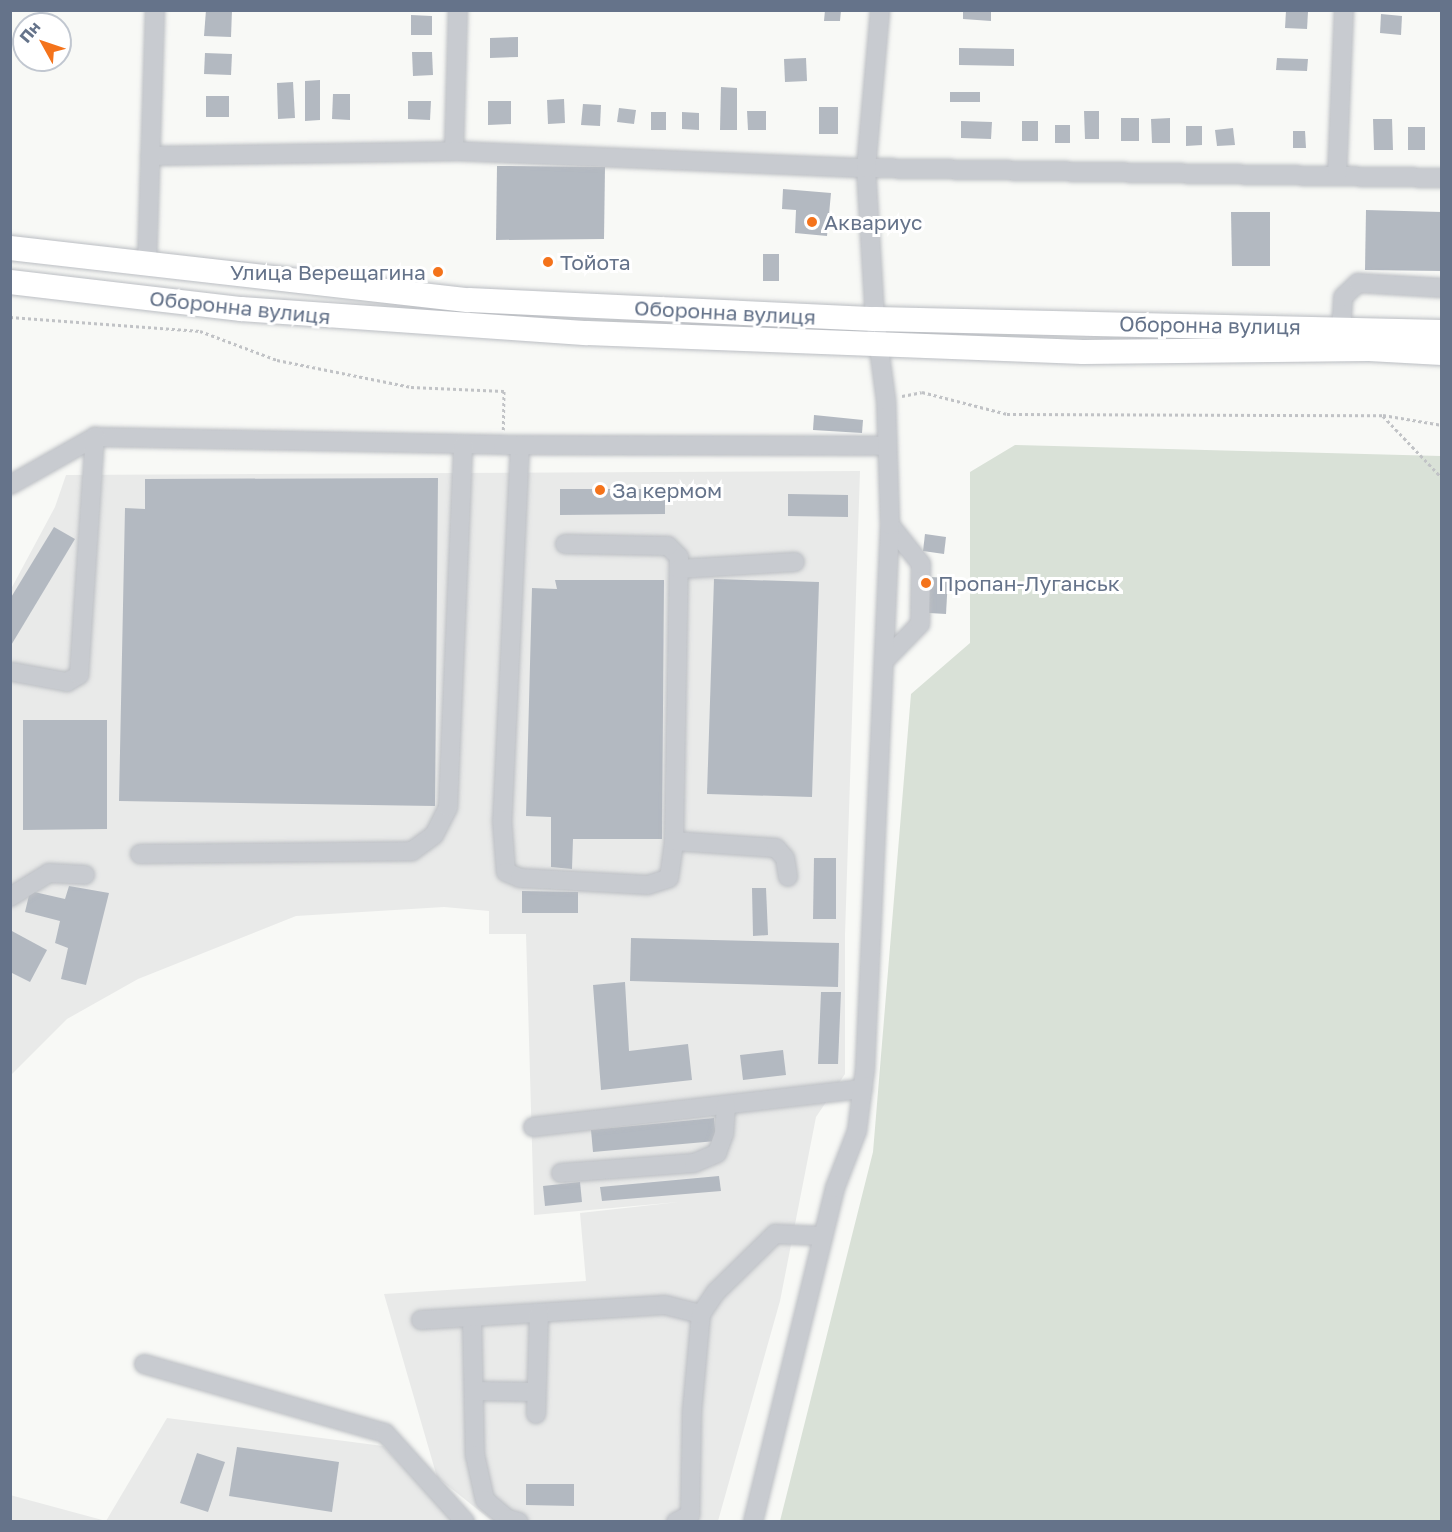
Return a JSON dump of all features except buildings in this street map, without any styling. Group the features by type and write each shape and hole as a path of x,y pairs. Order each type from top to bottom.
{"main road":[{"name":"Оборонна вулиця","path":"10,248 469,300 875,319 1442,332"},
{"name":"Оборонна вулиця","path":"10,282 375,320 881,345 1083,352 1369,349 1442,352"}],"street":[{"path":"147,264 155,10"},
{"path":"454,151 458,10"},
{"path":"753,1521 836,1188 857,1131 863,1089 890,525 886,400 881,345 875,319 866,168 880,10"},
{"path":"1337,176 1344,10"},
{"path":"150,156 454,151 866,168 1442,178"},
{"path":"1341,329 1343,297 1358,283 1442,288"},
{"path":"10,485 95,437 512,445 887,446"},
{"path":"13,672 67,682 79,675 95,437"},
{"path":"140,854 412,851 434,835 448,807 463,444"},
{"path":"512,445 502,820 506,872 520,878 648,885 669,878 674,841 679,557 668,546 566,544"},
{"path":"884,661 920,624 921,564 890,525"},
{"path":"679,568 795,562"},
{"path":"674,841 776,848 785,858 788,877"},
{"path":"10,897 49,873 85,875"},
{"path":"533,1126 863,1089"},
{"path":"561,1173 694,1163 717,1153 724,1134 726,1105"},
{"path":"676,1521 690,1515 692,1411 701,1314 716,1292 775,1234 824,1236"},
{"path":"421,1320 665,1305 701,1314"},
{"path":"536,1414 538,1313"},
{"path":"472,1317 475,1455 485,1500 508,1519 519,1521"},
{"path":"144,1364 386,1434 465,1521"},
{"path":"474,1391 535,1392"}],"path":[{"path":"10,317 200,331 277,360 411,387 504,391 512,445"},
{"path":"886,400 922,392 1007,414 1383,415 1442,425"},
{"path":"1383,415 1442,478"}],"shaded area":[{"path":"1015,445 1441,456 1441,1521 780,1521 873,1152 911,694 970,643 970,472"},
{"path":"860,471 845,935 845,1074 816,1117 780,1301 718,1521 492,1521 437,1477 384,1294 586,1281 580,1213 679,1202 534,1215 526,934 489,934 489,911 444,907 296,916 138,979 67,1019 11,1075 11,589 55,507 66,475"},
{"path":"167,1418 383,1446 456,1521 106,1521"},
{"path":"10,1495 106,1521 11,1521"}],"place":[{"name":"Аквариус","path":"812,222"},
{"name":"Тойота","path":"548,262"},
{"name":"Улица Верещагина","path":"438,272"},
{"name":"За кермом","path":"600,490"},
{"name":"Пропан-Луганськ","path":"926,583"}]}
